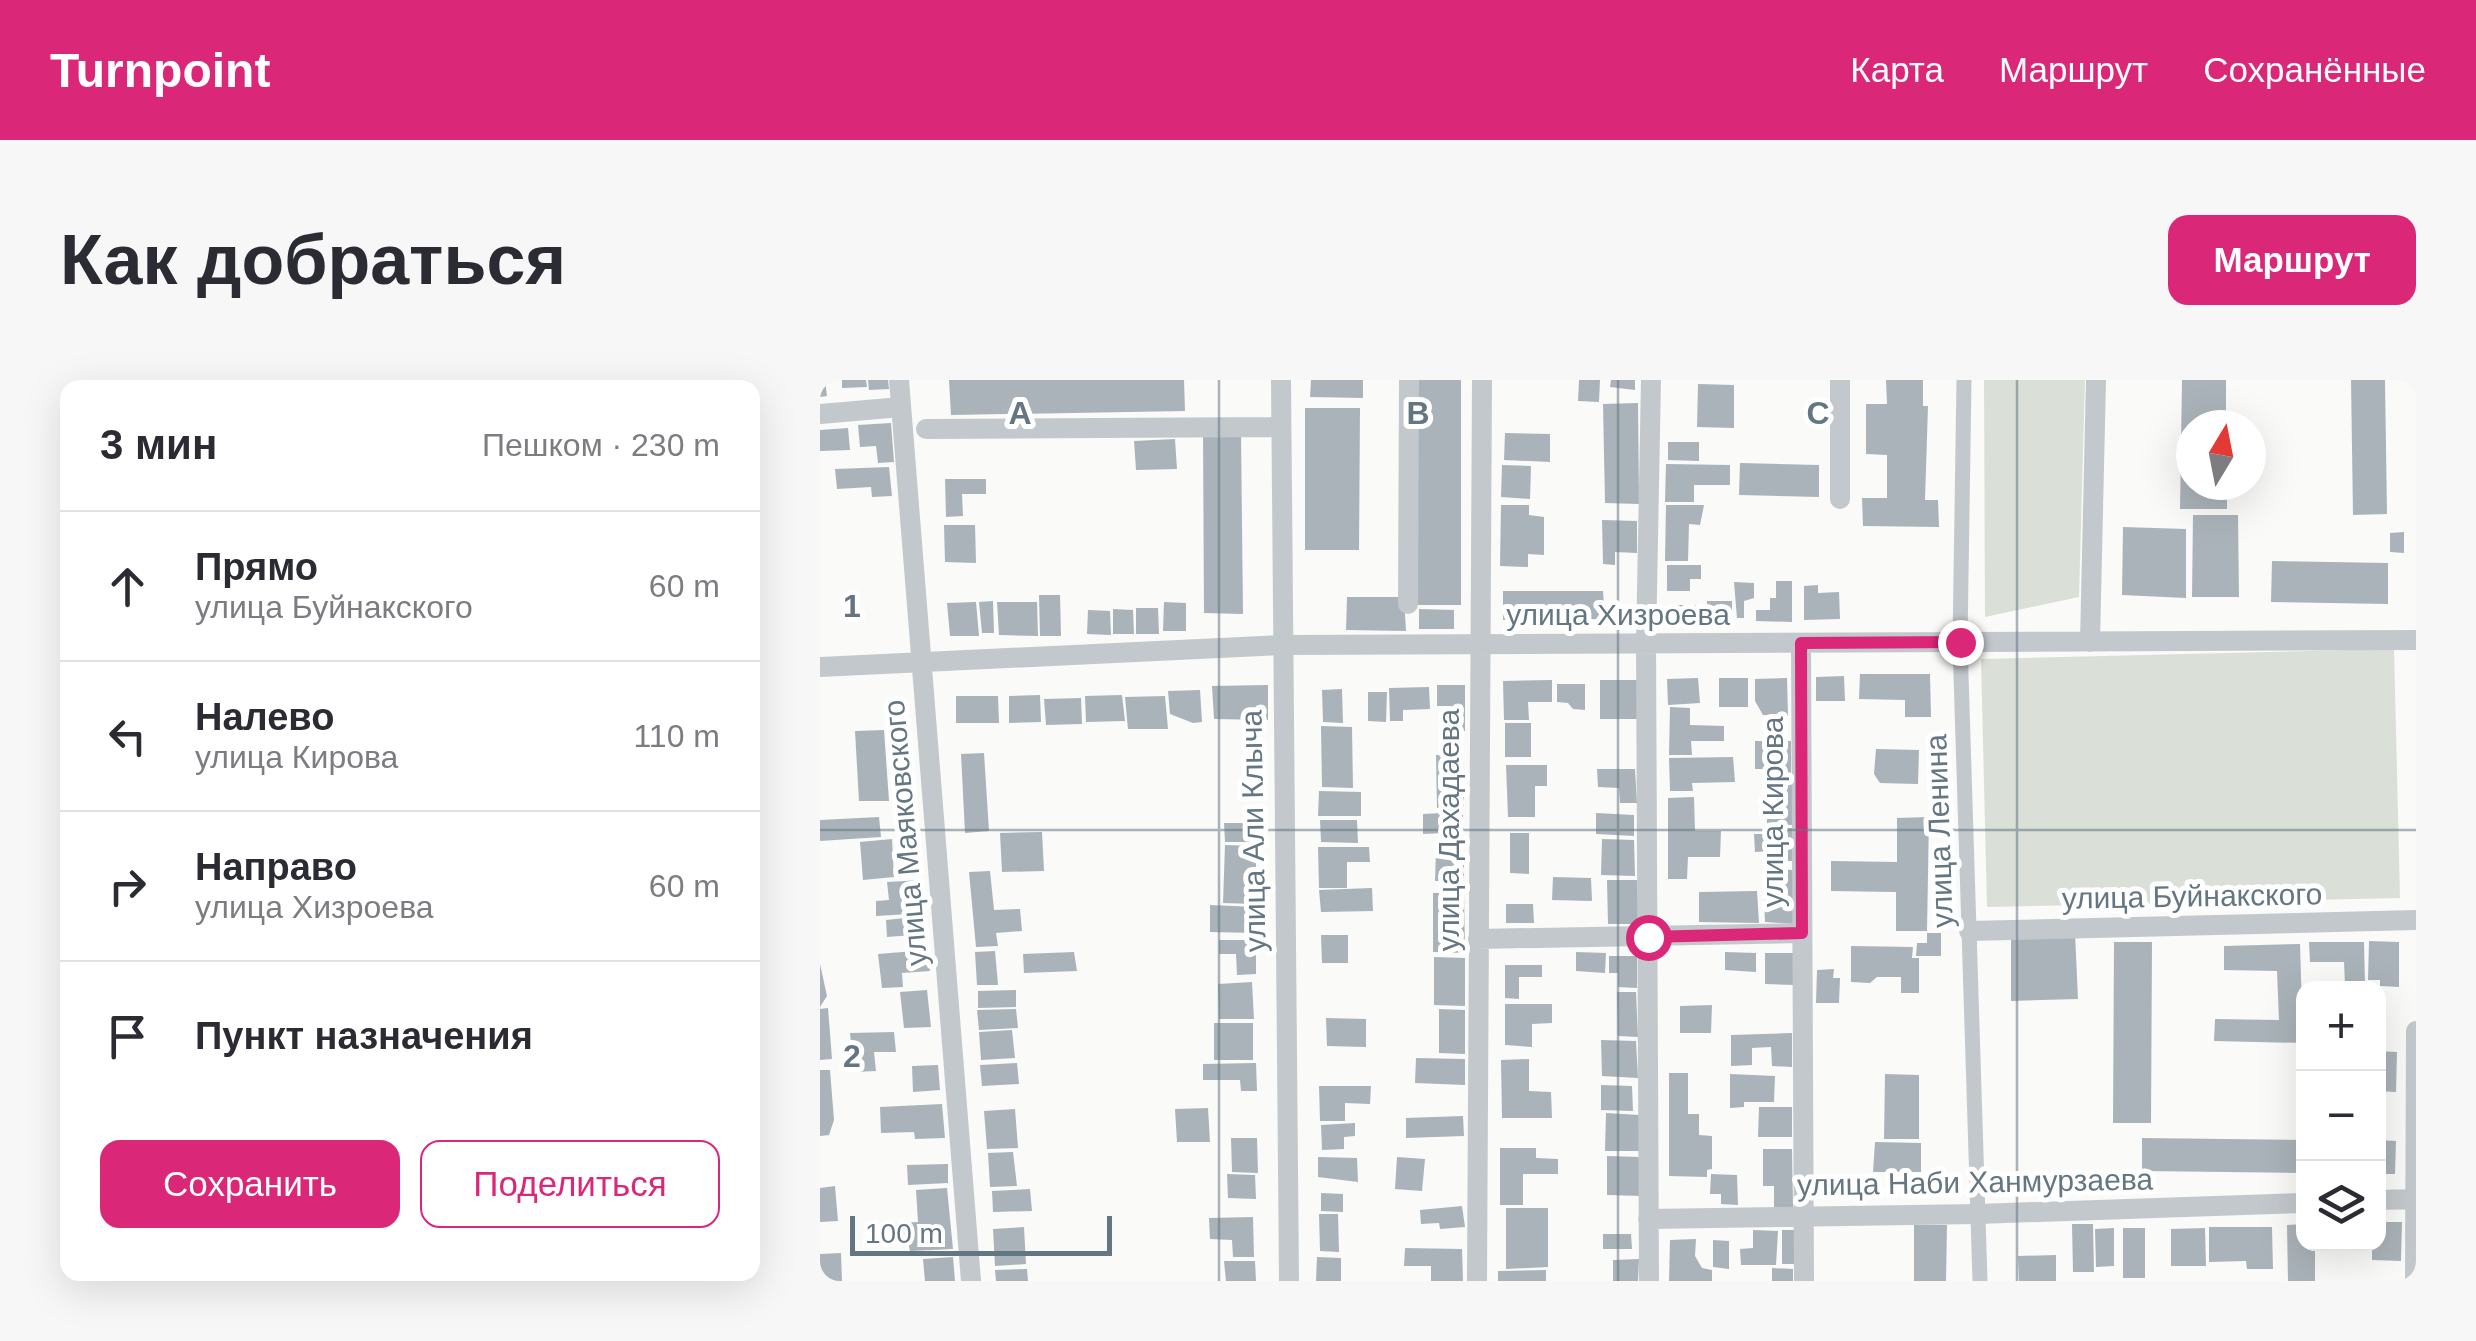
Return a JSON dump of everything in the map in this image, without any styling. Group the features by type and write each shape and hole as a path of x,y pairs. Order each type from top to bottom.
{"street":[{"name":"улица Маяковского","path":"899,380 971,1281"},
{"name":"улица Али Клыча","path":"1281,380 1289,1281"},
{"path":"1408,604 1409,380"},
{"name":"улица Дахадаева","path":"1478,1281 1482,380"},
{"path":"1648,1281 1646,644 1651,380"},
{"path":"1840,380 1840,499"},
{"name":"улица Ленина","path":"1964,380 1960,642 1980,1281"},
{"path":"2090,642 2096,380"},
{"path":"820,414 901,407"},
{"path":"926,429 1280,427"},
{"name":"улица Хизроева","path":"820,666 1281,645 2416,640"},
{"name":"улица Кирова","path":"1801,643 1804,1281"},
{"name":"улица Буйнакского","path":"1969,931 2416,920"},
{"path":"1478,939 1802,933"},
{"path":"2415,1281 2416,1031"},
{"path":"2386,1200 2416,1199"},
{"name":"улица Наби Ханмурзаева","path":"1648,1219 1978,1214 2296,1203"}],"shaded area":[{"path":"1984,380 2085,380 2079,597 1985,617"},
{"path":"2394,649 2400,898 1987,907 1981,659"}],"building":[{"path":"820,380 825,380 827,396 820,397"},
{"path":"842,380 866,380 867,387 842,388"},
{"path":"868,380 888,380 889,389 869,390"},
{"path":"949,380 1184,380 1185,411 951,415"},
{"path":"1311,380 1363,380 1363,398 1310,397"},
{"path":"1418,380 1461,380 1461,605 1417,605"},
{"path":"1579,380 1600,380 1599,402 1578,401"},
{"path":"1611,380 1635,380 1635,390 1610,387"},
{"path":"1886,380 1923,380 1923,406 1928,406 1925,500 1938,500 1939,527 1863,526 1862,498 1887,498 1887,455 1866,454 1866,404 1887,404"},
{"path":"2182,380 2226,380 2226,410 2182,410"},
{"path":"2351,380 2385,380 2387,514 2353,515"},
{"path":"1698,384 1734,385 1734,428 1697,427"},
{"path":"1638,403 1639,504 1605,503 1603,404"},
{"path":"1305,408 1360,408 1359,550 1305,550"},
{"path":"891,423 894,462 878,463 876,446 860,447 858,425"},
{"path":"848,428 850,450 820,451 820,430"},
{"path":"1505,433 1550,434 1550,462 1504,460"},
{"path":"1203,434 1241,434 1243,614 1204,613"},
{"path":"1175,439 1177,469 1136,470 1134,441"},
{"path":"1668,442 1699,442 1699,461 1668,460"},
{"path":"1740,463 1819,465 1819,497 1739,495"},
{"path":"1666,464 1730,465 1730,485 1694,485 1694,502 1665,502"},
{"path":"1502,465 1531,466 1530,499 1501,497"},
{"path":"889,467 892,496 872,497 871,487 837,489 835,469"},
{"path":"945,479 986,479 986,494 962,494 963,516 946,517"},
{"path":"2180,500 2227,500 2227,509 2180,509"},
{"path":"1501,505 1529,505 1529,515 1544,517 1544,555 1528,554 1528,567 1500,566"},
{"path":"1666,505 1704,505 1700,525 1689,524 1688,561 1665,561"},
{"path":"2193,515 2238,515 2239,597 2192,597"},
{"path":"1602,520 1637,521 1637,553 1615,552 1615,565 1603,564"},
{"path":"944,525 975,525 976,563 945,562"},
{"path":"2123,527 2186,529 2186,598 2122,595"},
{"path":"2404,532 2404,553 2390,552 2390,533"},
{"path":"2272,561 2388,563 2388,604 2271,602"},
{"path":"1667,565 1701,565 1701,579 1690,579 1690,591 1667,591"},
{"path":"1776,581 1792,581 1792,622 1756,621 1756,610 1770,610 1770,598 1776,598"},
{"path":"1734,582 1754,583 1754,598 1744,601 1744,618 1737,618"},
{"path":"1818,585 1818,593 1839,592 1840,619 1804,620 1804,586"},
{"path":"1503,591 1603,591 1605,619 1503,620"},
{"path":"1039,595 1060,595 1061,636 1040,636"},
{"path":"1347,597 1404,597 1406,631 1346,630"},
{"path":"993,601 994,633 982,633 979,602"},
{"path":"1707,601 1732,601 1732,623 1707,623"},
{"path":"976,602 979,636 950,636 947,603"},
{"path":"997,602 1037,602 1038,636 999,635"},
{"path":"1164,602 1186,603 1186,631 1163,631"},
{"path":"1667,605 1702,605 1702,625 1667,625"},
{"path":"1136,608 1158,608 1159,634 1136,634"},
{"path":"1113,609 1133,610 1134,634 1113,634"},
{"path":"1419,609 1454,610 1454,629 1419,629"},
{"path":"1088,610 1110,611 1111,635 1087,634"},
{"path":"1615,613 1638,613 1638,627 1615,627"},
{"path":"1860,674 1930,674 1931,717 1905,717 1905,700 1859,699"},
{"path":"1844,676 1845,701 1816,701 1816,677"},
{"path":"1698,678 1700,703 1668,705 1667,679"},
{"path":"1719,678 1748,678 1748,707 1719,707"},
{"path":"1787,678 1788,716 1763,715 1755,701 1755,679"},
{"path":"1552,680 1552,702 1528,702 1529,720 1504,720 1503,681"},
{"path":"1600,680 1637,680 1638,719 1600,719"},
{"path":"1557,684 1585,684 1585,710 1557,702"},
{"path":"1268,685 1268,720 1214,719 1212,686"},
{"path":"1437,685 1465,685 1465,731 1451,731 1451,706 1437,706"},
{"path":"1429,687 1430,709 1403,710 1403,721 1390,721 1389,688"},
{"path":"1342,689 1343,723 1323,722 1322,690"},
{"path":"1200,690 1202,722 1193,723 1170,714 1168,691"},
{"path":"1368,692 1387,692 1386,722 1368,721"},
{"path":"1040,695 1041,722 1009,723 1009,696"},
{"path":"1122,695 1125,721 1086,722 1085,696"},
{"path":"956,696 998,696 999,723 956,723"},
{"path":"1165,696 1168,729 1128,729 1125,697"},
{"path":"1081,698 1082,724 1046,725 1044,699"},
{"path":"1670,707 1690,708 1690,725 1724,726 1724,741 1691,741 1692,755 1669,755"},
{"path":"1505,723 1531,723 1531,757 1505,757"},
{"path":"1321,726 1352,727 1353,788 1322,787"},
{"path":"884,730 889,801 859,801 855,731"},
{"path":"1755,741 1791,741 1791,775 1768,775 1769,769 1755,769"},
{"path":"1876,749 1919,750 1918,784 1880,783 1874,774"},
{"path":"984,753 989,831 965,833 961,754"},
{"path":"1463,754 1464,808 1437,808 1436,755"},
{"path":"1733,757 1735,782 1692,783 1693,791 1670,791 1669,758"},
{"path":"1506,765 1547,765 1547,786 1535,786 1535,817 1508,817"},
{"path":"1597,769 1635,769 1637,803 1620,803 1619,788 1598,787"},
{"path":"1766,777 1792,778 1794,825 1767,824"},
{"path":"1319,791 1361,792 1361,816 1318,816"},
{"path":"1694,797 1695,831 1721,831 1720,857 1688,857 1687,879 1668,879 1668,798"},
{"path":"1463,812 1464,848 1446,848 1445,833 1423,834 1423,814"},
{"path":"1596,813 1634,815 1634,836 1596,834"},
{"path":"879,817 881,837 820,841 820,820"},
{"path":"1929,817 1927,931 1896,931 1896,892 1831,891 1831,861 1897,862 1897,818"},
{"path":"1320,820 1357,820 1358,843 1321,842"},
{"path":"1224,823 1257,823 1258,842 1225,842"},
{"path":"1771,828 1793,828 1794,861 1773,861 1773,851 1755,852 1754,834 1771,834"},
{"path":"1042,832 1044,871 1002,872 1000,833"},
{"path":"1510,833 1529,833 1529,874 1510,873"},
{"path":"892,839 894,877 863,880 860,842"},
{"path":"1602,839 1634,840 1635,876 1601,875"},
{"path":"1225,845 1256,846 1256,904 1223,903"},
{"path":"1318,847 1369,847 1370,862 1347,862 1347,888 1319,888"},
{"path":"1464,850 1464,881 1435,881 1436,851"},
{"path":"1763,869 1794,870 1795,924 1765,922"},
{"path":"990,871 994,910 1020,909 1022,931 996,933 998,946 976,947 969,872"},
{"path":"1553,877 1591,878 1592,901 1552,900"},
{"path":"923,880 926,913 876,916 876,901 889,900 887,882"},
{"path":"1607,880 1637,880 1639,924 1608,924"},
{"path":"1372,888 1373,911 1321,912 1319,890"},
{"path":"1757,891 1759,923 1699,922 1699,892"},
{"path":"1464,892 1465,953 1433,952 1433,893"},
{"path":"1506,904 1533,904 1534,923 1506,923"},
{"path":"1210,905 1256,907 1257,933 1210,932"},
{"path":"924,916 926,934 887,937 886,920"},
{"path":"1927,933 1941,933 1941,956 1916,956 1917,943 1927,943"},
{"path":"2011,933 2075,933 2078,999 2011,1001"},
{"path":"1321,935 1348,935 1348,963 1322,963"},
{"path":"1219,940 1256,940 1256,974 1237,975 1236,954 1219,954"},
{"path":"2369,941 2399,942 2399,987 2368,980"},
{"path":"2114,942 2152,942 2151,1123 2113,1123"},
{"path":"2309,942 2364,942 2365,981 2345,981 2344,962 2310,962"},
{"path":"2300,944 2296,1043 2214,1041 2215,1019 2279,1020 2277,971 2224,970 2224,946"},
{"path":"1851,946 1913,947 1912,958 1919,958 1919,993 1901,993 1901,977 1851,982"},
{"path":"927,950 930,971 902,973 903,987 882,988 878,954"},
{"path":"995,951 998,985 977,985 975,952"},
{"path":"1074,952 1077,971 1024,973 1023,954"},
{"path":"1576,952 1606,953 1605,973 1576,971"},
{"path":"1725,952 1756,953 1756,972 1725,970"},
{"path":"1765,953 1796,953 1795,985 1765,984"},
{"path":"1609,956 1637,956 1637,988 1618,987 1618,973 1609,973"},
{"path":"1434,957 1465,958 1465,1006 1434,1005"},
{"path":"820,964 827,996 820,1007"},
{"path":"1505,965 1542,965 1542,977 1519,977 1519,999 1505,998"},
{"path":"1834,969 1833,978 1840,978 1839,1003 1816,1003 1817,970"},
{"path":"1252,982 1254,1019 1219,1019 1218,984"},
{"path":"927,990 931,1027 904,1028 900,992"},
{"path":"1016,990 1016,1007 978,1008 978,991"},
{"path":"1617,992 1636,992 1638,1037 1618,1036"},
{"path":"1505,1004 1552,1004 1552,1023 1532,1024 1532,1047 1505,1045"},
{"path":"1712,1005 1711,1033 1680,1033 1680,1006"},
{"path":"828,1008 832,1059 820,1060 820,1009"},
{"path":"1016,1009 1018,1028 979,1030 977,1010"},
{"path":"1439,1009 1465,1010 1465,1054 1439,1053"},
{"path":"1326,1018 1366,1019 1366,1047 1327,1046"},
{"path":"1214,1023 1253,1023 1253,1060 1214,1060"},
{"path":"1012,1030 1015,1058 981,1060 979,1032"},
{"path":"894,1032 896,1052 874,1052 876,1071 854,1072 850,1033"},
{"path":"1792,1033 1792,1067 1772,1066 1771,1047 1752,1048 1752,1065 1731,1066 1731,1035"},
{"path":"1601,1040 1636,1041 1638,1078 1602,1076"},
{"path":"2386,1051 2397,1052 2396,1092 2386,1091"},
{"path":"1416,1058 1465,1059 1465,1085 1415,1083"},
{"path":"1529,1059 1529,1091 1551,1092 1552,1118 1502,1118 1501,1060"},
{"path":"1017,1063 1019,1084 982,1086 980,1065"},
{"path":"1256,1063 1257,1091 1241,1091 1240,1080 1203,1080 1203,1064"},
{"path":"938,1065 940,1090 913,1092 912,1066"},
{"path":"820,1070 830,1070 834,1120 829,1135 820,1136"},
{"path":"1669,1073 1688,1073 1688,1114 1699,1114 1699,1135 1712,1136 1712,1169 1707,1170 1707,1177 1669,1176"},
{"path":"1730,1074 1775,1076 1774,1102 1744,1102 1744,1107 1730,1108"},
{"path":"1885,1074 1919,1075 1919,1139 1884,1139"},
{"path":"1601,1085 1632,1086 1633,1111 1601,1110"},
{"path":"1319,1086 1371,1086 1370,1104 1345,1103 1345,1121 1320,1121"},
{"path":"942,1104 945,1138 915,1139 914,1132 881,1133 880,1107"},
{"path":"1759,1107 1792,1107 1792,1137 1758,1137"},
{"path":"1208,1108 1210,1142 1177,1142 1175,1109"},
{"path":"1015,1109 1018,1148 987,1149 984,1111"},
{"path":"1606,1113 1639,1115 1640,1151 1605,1151"},
{"path":"1463,1116 1464,1136 1406,1138 1406,1118"},
{"path":"1355,1123 1355,1136 1344,1137 1344,1149 1322,1150 1321,1125"},
{"path":"1231,1138 1257,1138 1258,1173 1232,1172"},
{"path":"2142,1138 2296,1140 2296,1173 2142,1171"},
{"path":"2386,1140 2396,1141 2395,1174 2386,1174"},
{"path":"1875,1142 1921,1143 1921,1172 1873,1172"},
{"path":"1500,1148 1536,1148 1536,1158 1558,1159 1558,1174 1523,1174 1523,1205 1500,1205"},
{"path":"1763,1149 1792,1149 1793,1207 1774,1207 1774,1186 1763,1186"},
{"path":"1013,1152 1017,1186 990,1187 988,1153"},
{"path":"1607,1156 1641,1157 1642,1196 1607,1195"},
{"path":"1318,1157 1357,1158 1358,1182 1318,1177"},
{"path":"1397,1157 1425,1159 1422,1191 1395,1189"},
{"path":"948,1164 948,1183 908,1185 907,1165"},
{"path":"1227,1174 1255,1175 1256,1199 1228,1198"},
{"path":"1711,1174 1737,1175 1738,1205 1721,1204 1721,1194 1710,1194"},
{"path":"835,1186 838,1221 820,1222 820,1188"},
{"path":"947,1188 953,1249 910,1251 907,1238 892,1237 891,1223 918,1222 916,1190"},
{"path":"1030,1189 1032,1211 993,1212 992,1191"},
{"path":"1321,1193 1343,1194 1343,1212 1321,1211"},
{"path":"1462,1206 1465,1227 1440,1229 1439,1223 1421,1224 1420,1210"},
{"path":"1506,1208 1548,1208 1548,1267 1506,1269"},
{"path":"1319,1214 1338,1214 1339,1252 1320,1251"},
{"path":"1253,1217 1254,1257 1233,1257 1232,1240 1210,1239 1209,1218"},
{"path":"2386,1222 2402,1222 2401,1261 2372,1260 2372,1251 2386,1251"},
{"path":"2072,1224 2093,1224 2094,1272 2073,1272"},
{"path":"2296,1224 2296,1251 2315,1251 2315,1281 2288,1281 2287,1225"},
{"path":"1914,1225 1947,1225 1946,1281 1914,1281"},
{"path":"1024,1227 1026,1264 995,1266 993,1229"},
{"path":"2209,1227 2272,1227 2273,1269 2247,1269 2246,1261 2209,1262"},
{"path":"2114,1228 2114,1266 2096,1267 2095,1229"},
{"path":"2123,1228 2145,1228 2145,1278 2123,1278"},
{"path":"2205,1228 2206,1266 2171,1266 2171,1229"},
{"path":"1753,1230 1778,1231 1776,1265 1741,1265 1740,1249 1753,1248"},
{"path":"1782,1230 1799,1230 1799,1264 1782,1264"},
{"path":"1603,1234 1631,1234 1632,1249 1603,1249"},
{"path":"1696,1239 1695,1256 1702,1268 1712,1270 1712,1281 1669,1281 1670,1240"},
{"path":"1713,1240 1729,1241 1729,1269 1713,1267"},
{"path":"1405,1248 1462,1249 1463,1281 1431,1281 1431,1266 1404,1266"},
{"path":"841,1253 842,1281 820,1281 820,1254"},
{"path":"2056,1255 2056,1281 2019,1281 2018,1256"},
{"path":"953,1257 955,1281 925,1281 923,1259"},
{"path":"1317,1257 1341,1258 1341,1281 1316,1281"},
{"path":"1639,1259 1638,1281 1613,1281 1613,1260"},
{"path":"1224,1261 1255,1261 1256,1281 1226,1281"},
{"path":"1772,1268 1793,1269 1793,1281 1772,1281"},
{"path":"1027,1269 1028,1281 996,1281 995,1270"},
{"path":"1546,1270 1546,1281 1498,1281 1498,1271"}],"route":[{"path":"1648,937 1802,933 1801,643 1960,642"}]}
